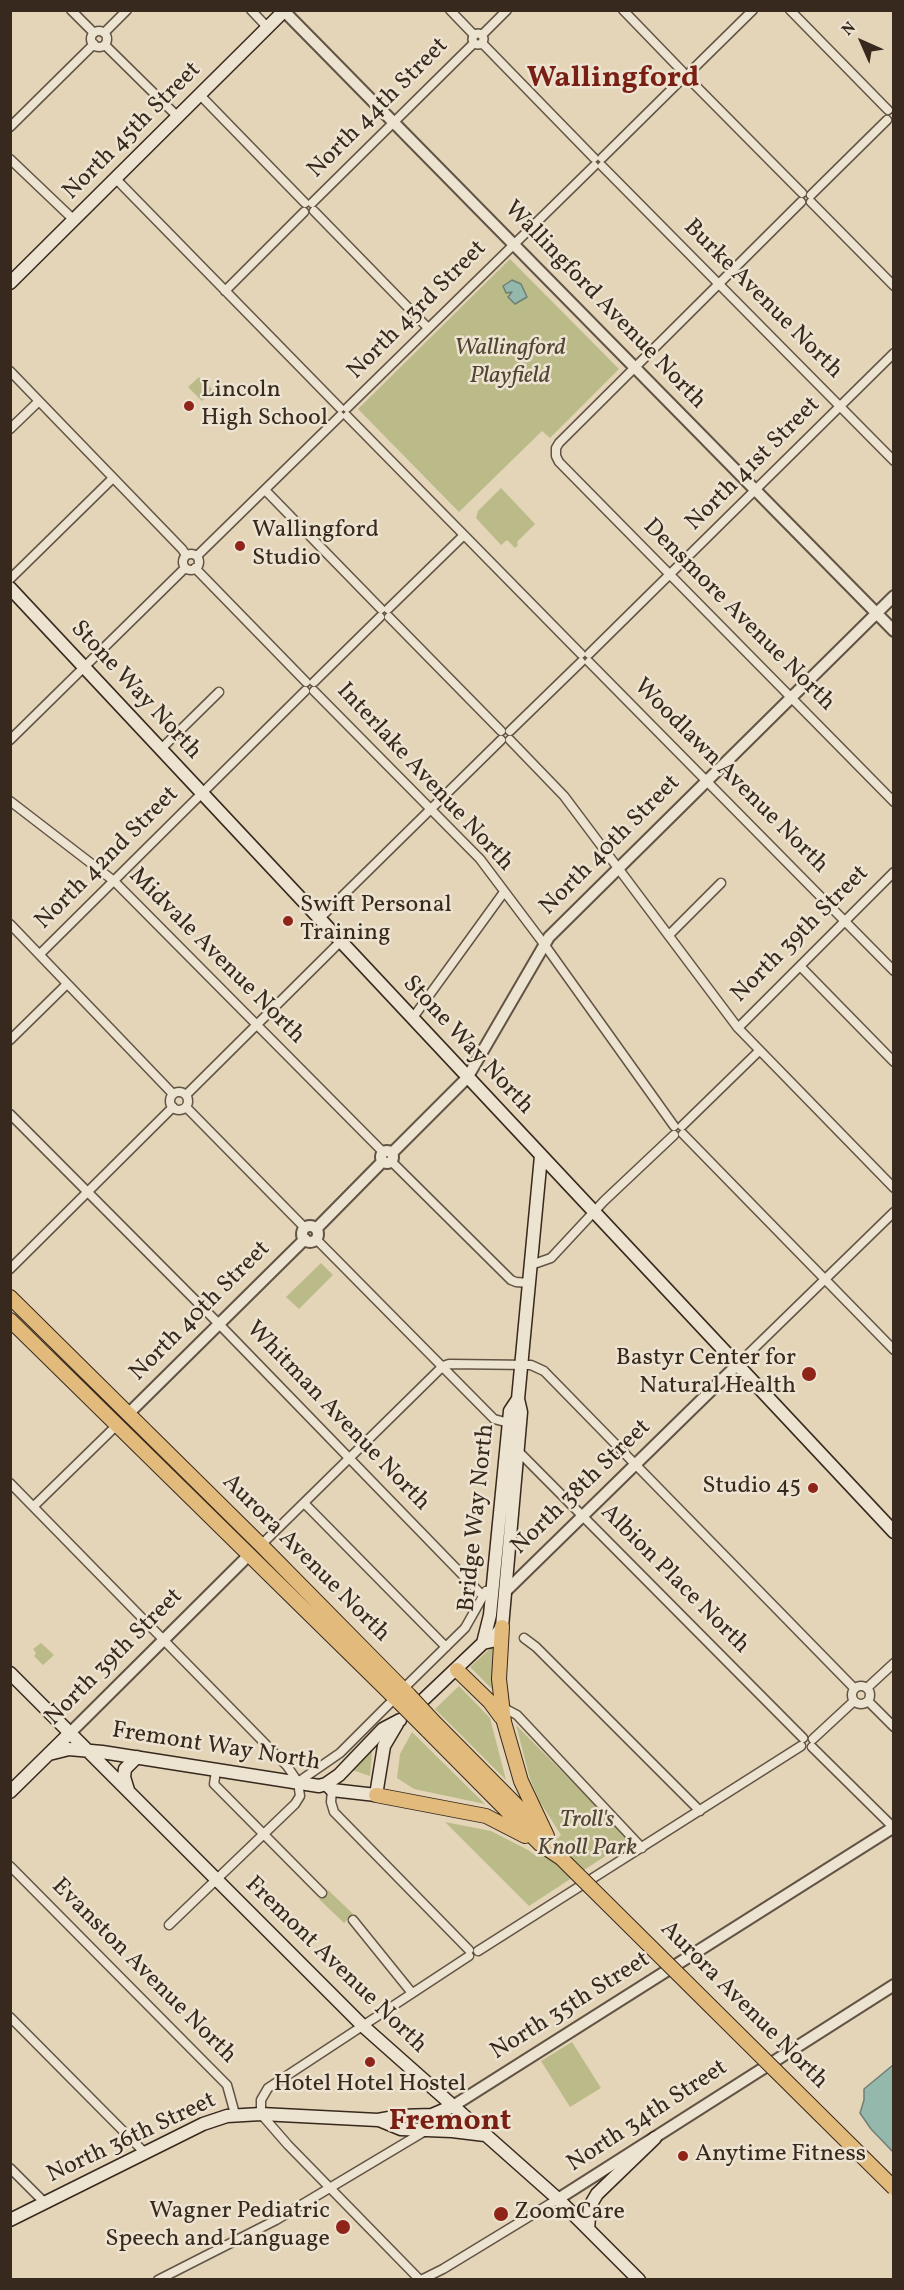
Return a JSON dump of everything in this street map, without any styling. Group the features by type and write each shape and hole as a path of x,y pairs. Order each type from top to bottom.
{"highway":[{"name":"Aurora Avenue North","path":"10,1297 122,1419"},
{"name":"Aurora Avenue North","path":"10,1320 122,1419 255,1549 543,1840 894,2188"},
{"path":"502,1626 499,1679 501,1707 521,1781 543,1840"},
{"path":"457,1670 490,1702 504,1722"},
{"path":"376,1795 486,1816 543,1840"}],"main road":[{"name":"North 45th Street","path":"10,283 285,11"},
{"name":"Stone Way North","path":"10,588 894,1533"},
{"name":"Bridge Way North","path":"502,1626 521,1412 518,1400 541,1156"},
{"name":"Bridge Way North","path":"483,1643 489,1623 510,1411 518,1400"},
{"path":"423,1700 483,1643 492,1641 502,1626"},
{"name":"Fremont Avenue North","path":"10,1673 363,2026 587,2224 639,2280"},
{"path":"329,1787 383,1729 400,1720 384,1746 376,1795"},
{"name":"North 39th Street","path":"10,1792 70,1732"},
{"name":"Fremont Way North","path":"49,1754 69,1749 88,1750 376,1795"},
{"path":"128,1791 124,1777 125,1769 138,1757"},
{"path":"378,2120 400,2116 432,2115 453,2106"},
{"name":"North 36th Street","path":"10,2220 211,2121 235,2114 378,2120"},
{"path":"378,2120 401,2129 486,2135"},
{"path":"587,2224 590,2206 597,2194 655,2139"}],"street":[{"path":"71,10 94,33"},
{"path":"104,33 127,10"},
{"path":"251,10 268,28"},
{"name":"Burke Avenue North","path":"450,10 894,461"},
{"name":"North 44th Street","path":"225,291 507,10"},
{"path":"623,10 806,204 890,121 886,115 891,110 790,10"},
{"name":"North 43rd Street","path":"197,556 753,10"},
{"name":"Wallingford Avenue North","path":"285,11 894,631"},
{"path":"94,33 100,31 104,33 107,37 105,45"},
{"path":"94,33 92,39 94,44 100,47 105,45"},
{"path":"10,127 94,44"},
{"path":"105,45 178,117"},
{"path":"200,95 428,328"},
{"path":"10,159 74,220"},
{"name":"Woodlawn Avenue North","path":"116,179 894,971"},
{"path":"634,368 801,198"},
{"path":"811,198 894,286"},
{"name":"North 41st Street","path":"319,919 894,353"},
{"name":"Densmore Avenue North","path":"634,368 559,443 556,448 559,462 894,802"},
{"path":"10,371 186,555"},
{"path":"10,429 39,401"},
{"path":"10,579 113,478"},
{"path":"265,490 564,796 738,1028 894,1188"},
{"name":"North 42nd Street","path":"40,954 464,535"},
{"path":"192,553 197,556 199,561 195,568 191,570 185,568 182,562 186,555 192,553"},
{"path":"10,740 185,568"},
{"name":"Interlake Avenue North","path":"195,568 480,859 678,1130 894,1350"},
{"name":"North 40th Street","path":"34,1506 467,1078 544,944 556,930 894,596"},
{"path":"161,749 219,692"},
{"name":"Midvale Avenue North","path":"10,801 114,881 511,1280 529,1283"},
{"name":"North 39th Street","path":"738,1028 894,872"},
{"path":"669,935 721,883"},
{"path":"412,1019 504,892"},
{"path":"10,924 173,1094"},
{"path":"186,1095 340,942"},
{"path":"800,966 894,1062"},
{"path":"10,1040 67,984"},
{"path":"531,1265 550,1258 759,1051"},
{"path":"173,1094 180,1092 186,1095 188,1102 181,1110 173,1107"},
{"path":"173,1094 171,1099 173,1107"},
{"path":"10,1269 173,1107"},
{"path":"186,1107 494,1419 509,1423"},
{"name":"Whitman Avenue North","path":"10,1114 219,1324 482,1595"},
{"name":"North 38th Street","path":"506,1592 894,1212"},
{"path":"443,1366 449,1364 521,1364 531,1365 544,1371 854,1688"},
{"name":"North 39th Street","path":"70,1732 443,1366"},
{"name":"Albion Place North","path":"518,1451 802,1742"},
{"path":"10,1483 287,1766 298,1782 300,1796 295,1804 169,1925"},
{"path":"304,1503 446,1647"},
{"path":"298,1782 340,1753 402,1697 465,1628 482,1595 493,1585"},
{"path":"524,1638 544,1655 700,1811"},
{"path":"867,1688 894,1663"},
{"path":"861,1685 867,1688 870,1693 868,1701 862,1704 854,1701 851,1692 854,1688 861,1685"},
{"path":"812,1743 854,1701"},
{"path":"868,1701 894,1727"},
{"path":"501,1707 516,1715 642,1848"},
{"path":"421,2280 261,2114 262,2096 265,2091 472,1952 700,1811 802,1742 807,1736 893,1827"},
{"path":"216,1771 214,1784 322,1893"},
{"path":"329,1787 334,1812 472,1952"},
{"name":"North 35th Street","path":"453,2106 893,1827"},
{"name":"Evanston Avenue North","path":"10,1866 227,2085 235,2114"},
{"path":"590,1881 773,2062"},
{"path":"353,1920 412,1993"},
{"name":"North 34th Street","path":"421,2280 443,2270 655,2139 894,1985"},
{"path":"10,2017 145,2153"},
{"path":"158,2280 276,2220 410,2138 428,2130"},
{"path":"10,2168 45,2203"}],"green space":[{"path":"180,76 188,84 173,99 165,91"},
{"name":"Wallingford Playfield","path":"510,259 619,369 550,438 542,431 459,512 358,409"},
{"path":"199,377 213,390 202,401 188,387"},
{"path":"501,488 535,524 517,542 518,545 515,548 507,540 501,545 476,518 478,511"},
{"path":"321,1263 333,1275 299,1309 286,1297"},
{"path":"41,1643 54,1655 43,1665 34,1656 36,1653 33,1649"},
{"path":"493,1646 492,1668 492,1689 470,1667"},
{"path":"459,1686 490,1718 506,1780 435,1709"},
{"name":"Troll's Knoll Park","path":"516,1725 630,1840 529,1906 445,1822 491,1831 538,1857 561,1835 540,1802 530,1779"},
{"path":"412,1732 485,1804 414,1789 397,1778 400,1754"},
{"path":"371,1750 370,1776 352,1770 352,1767"},
{"path":"328,1890 353,1914 344,1923 319,1899"},
{"path":"572,2042 601,2088 570,2107 541,2061"}],"water":[{"path":"512,280 521,284 527,297 515,304 508,297 512,292 506,293 503,286"},
{"path":"893,2065 893,2152 871,2129 860,2113 864,2100 864,2089"}],"place":[{"name":"Lincoln High School","path":"189,406"},
{"name":"Wallingford Studio","path":"240,546"},
{"name":"Swift Personal Training","path":"288,921"},
{"name":"Bastyr Center for Natural Health","path":"809,1374"},
{"name":"Studio 45","path":"813,1488"},
{"name":"Hotel Hotel Hostel","path":"370,2062"},
{"name":"Anytime Fitness","path":"683,2156"},
{"name":"ZoomCare","path":"501,2214"},
{"name":"Wagner Pediatric Speech and Language","path":"343,2227"}],"district":[{"name":"Wallingford","path":"613,80"},
{"name":"Fremont","path":"450,2123"}]}
